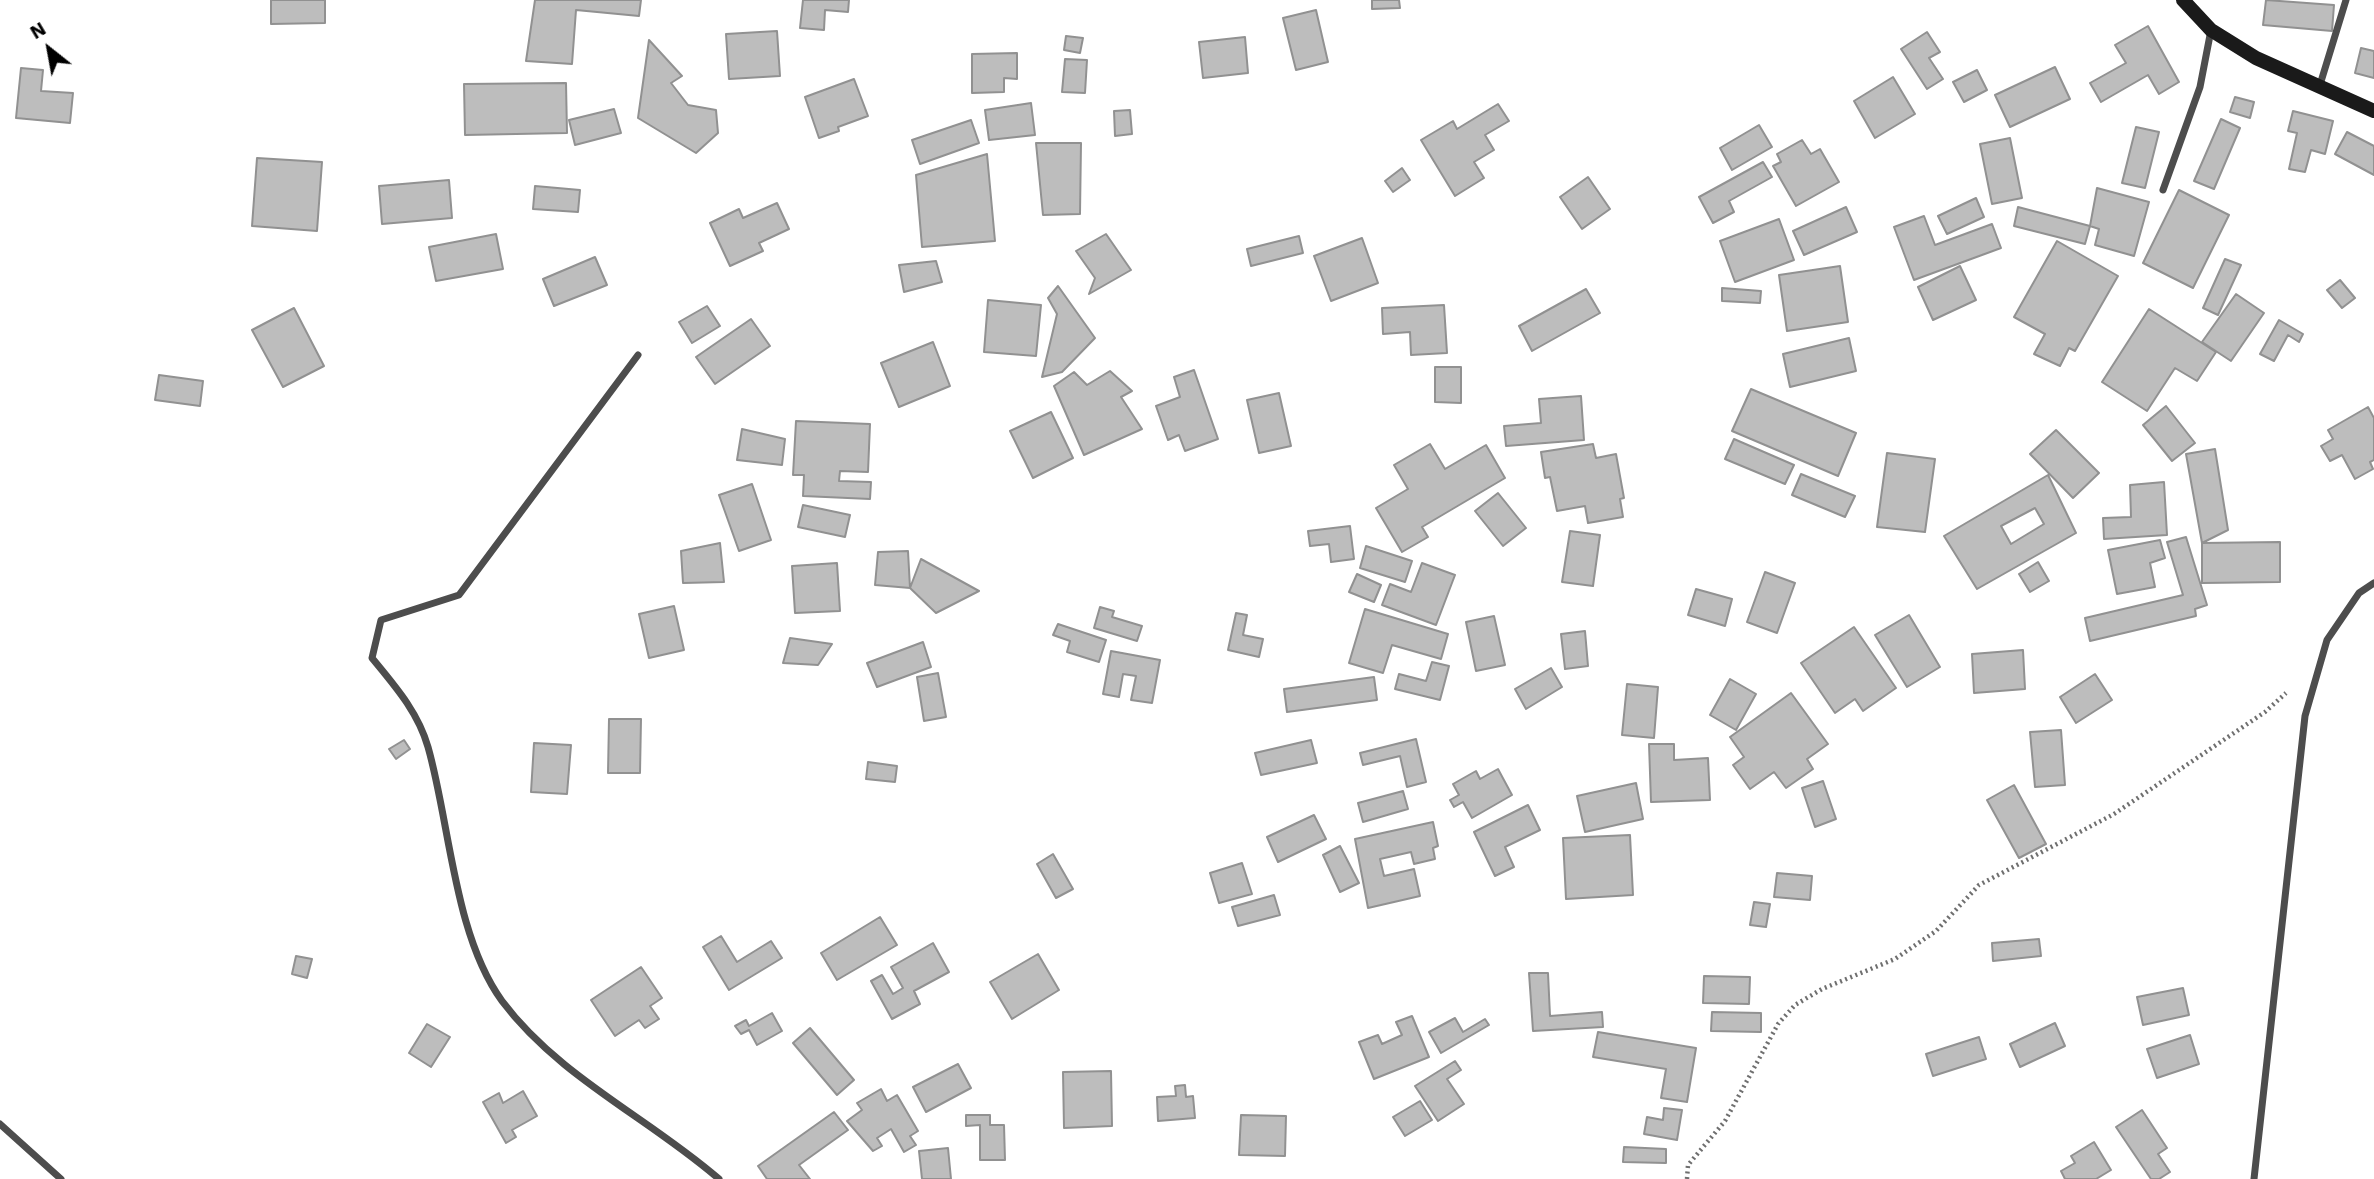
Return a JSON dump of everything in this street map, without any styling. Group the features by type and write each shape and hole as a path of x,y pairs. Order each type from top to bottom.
{"main road":[{"path":"2183,0 2211,30 2256,58 2374,111"}],"street":[{"path":"2319,88 2346,0"},
{"path":"2163,190 2200,87 2211,30"},
{"path":"638,355 460,596 381,620 372,658 411,706 428,745 472,943 501,999 549,1053 719,1179"},
{"path":"2254,1179 2305,716 2317,666 2327,640 2360,593 2374,583"},
{"path":"0,1124 61,1179"}],"path":[{"path":"1687,1179 1688,1165 1724,1121 1772,1033 1795,1005 1822,989 1895,959 1936,932 1979,885 2114,814 2264,712 2317,666"}],"building":[{"path":"271,0 325,0 325,23 271,24"},
{"path":"535,0 641,0 639,16 576,10 572,64 526,61"},
{"path":"803,0 849,0 848,12 825,10 824,30 800,28"},
{"path":"1372,0 1399,0 1400,8 1372,9"},
{"path":"2266,0 2334,5 2332,31 2263,25"},
{"path":"1316,10 1328,62 1296,70 1283,18"},
{"path":"2148,26 2179,82 2159,94 2148,75 2101,102 2090,83 2126,63 2115,45"},
{"path":"777,31 780,76 729,79 726,34"},
{"path":"1927,32 1940,52 1929,58 1943,79 1927,89 1901,49"},
{"path":"1066,36 1083,38 1080,53 1064,50"},
{"path":"1245,37 1248,73 1203,78 1199,42"},
{"path":"649,40 682,76 671,83 688,105 716,110 718,133 696,153 638,118"},
{"path":"2361,48 2374,51 2374,78 2355,73"},
{"path":"1017,53 1017,79 1004,78 1004,92 972,93 972,54"},
{"path":"1065,59 1087,60 1085,93 1062,92"},
{"path":"2055,67 2070,99 2010,127 1995,95"},
{"path":"21,68 43,70 41,91 73,93 70,123 16,118"},
{"path":"1977,70 1987,90 1964,102 1953,82"},
{"path":"1893,77 1915,114 1875,138 1854,101"},
{"path":"854,79 868,116 838,127 839,131 819,138 805,97"},
{"path":"566,83 567,133 465,135 464,84"},
{"path":"2235,97 2254,102 2250,118 2230,112"},
{"path":"1031,103 1035,135 989,140 985,110"},
{"path":"1498,104 1509,121 1485,135 1494,150 1474,162 1484,178 1455,196 1421,140 1453,121 1457,129"},
{"path":"614,109 621,133 575,145 569,120"},
{"path":"1130,110 1132,134 1115,136 1114,111"},
{"path":"2293,111 2333,121 2325,154 2311,150 2305,172 2289,169 2297,133 2288,131"},
{"path":"2221,119 2240,128 2214,189 2194,181"},
{"path":"971,120 979,143 920,164 912,140"},
{"path":"1759,125 1772,147 1732,170 1720,148"},
{"path":"2136,127 2159,132 2145,188 2122,183"},
{"path":"2347,132 2374,146 2374,175 2335,154"},
{"path":"2010,138 2022,198 1992,204 1980,144"},
{"path":"1802,140 1811,154 1820,149 1839,182 1796,206 1773,166 1781,162 1777,154"},
{"path":"1036,143 1081,143 1080,214 1043,215"},
{"path":"987,154 995,241 922,247 916,175"},
{"path":"257,158 322,162 317,231 252,226"},
{"path":"1763,162 1772,177 1729,201 1734,212 1713,223 1699,197"},
{"path":"1402,168 1410,180 1393,192 1385,181"},
{"path":"1588,177 1610,209 1582,229 1560,197"},
{"path":"449,180 452,218 382,224 379,186"},
{"path":"535,186 580,190 578,212 533,209"},
{"path":"2097,188 2149,202 2134,256 2095,245 2099,229 2090,226"},
{"path":"2179,190 2229,215 2193,288 2143,263"},
{"path":"1976,198 1984,217 1947,234 1938,216"},
{"path":"777,203 789,229 759,243 763,251 730,266 710,223 739,209 743,218"},
{"path":"1846,207 1857,232 1804,255 1793,231"},
{"path":"2018,207 2090,226 2085,244 2014,226"},
{"path":"1924,216 1935,245 1992,224 2001,248 1914,280 1894,227"},
{"path":"1779,219 1794,260 1735,282 1720,241"},
{"path":"496,234 503,269 436,281 429,247"},
{"path":"1106,234 1131,270 1089,294 1095,278 1076,251"},
{"path":"1299,236 1303,253 1251,266 1247,249"},
{"path":"1362,238 1378,283 1331,301 1314,256"},
{"path":"2057,241 2118,276 2075,351 2069,348 2060,366 2034,354 2045,334 2014,317"},
{"path":"595,257 607,285 554,306 543,279"},
{"path":"2225,259 2241,265 2218,315 2203,308"},
{"path":"936,261 942,282 904,292 899,265"},
{"path":"1840,266 1848,322 1787,331 1779,275"},
{"path":"1960,266 1976,300 1933,320 1918,287"},
{"path":"2340,280 2355,298 2342,308 2327,290"},
{"path":"1058,286 1095,338 1062,372 1042,377 1057,314 1048,298"},
{"path":"1722,288 1761,291 1760,303 1722,301"},
{"path":"1586,289 1600,313 1532,351 1519,326"},
{"path":"2236,294 2264,313 2231,361 2202,342"},
{"path":"988,300 1041,305 1036,356 984,352"},
{"path":"1444,305 1447,353 1411,355 1410,332 1383,334 1382,308"},
{"path":"707,306 720,326 692,343 679,322"},
{"path":"294,308 324,366 283,387 252,330"},
{"path":"2149,309 2216,352 2197,381 2175,368 2147,411 2102,382"},
{"path":"751,319 770,346 715,384 696,357"},
{"path":"2279,320 2303,334 2299,342 2288,335 2274,361 2260,354"},
{"path":"1849,338 1856,371 1790,387 1783,354"},
{"path":"933,342 950,386 899,407 881,363"},
{"path":"1435,367 1461,367 1461,403 1435,402"},
{"path":"1194,370 1218,439 1185,451 1179,435 1168,440 1156,406 1180,397 1174,377"},
{"path":"1110,371 1132,391 1121,397 1142,429 1084,455 1054,386 1074,372 1087,385"},
{"path":"159,375 203,381 200,406 155,400"},
{"path":"1751,389 1856,433 1838,476 1732,431"},
{"path":"1279,393 1291,446 1259,453 1247,400"},
{"path":"1581,396 1584,440 1506,446 1504,426 1541,423 1539,399"},
{"path":"2166,406 2195,443 2172,461 2143,425"},
{"path":"2368,407 2374,418 2374,460 2370,462 2373,469 2355,479 2342,455 2330,461 2321,446 2333,439 2328,430"},
{"path":"1051,412 1073,458 1033,478 1010,431"},
{"path":"796,421 870,424 868,472 840,471 839,481 871,482 870,499 803,496 804,475 793,475"},
{"path":"742,429 785,439 782,465 737,460"},
{"path":"2056,430 2099,473 2073,498 2030,454"},
{"path":"1734,439 1794,465 1785,484 1725,459"},
{"path":"1430,444 1445,469 1486,445 1505,478 1422,527 1428,537 1402,552 1376,508 1408,489 1394,465"},
{"path":"1593,444 1596,458 1616,454 1624,498 1620,499 1623,517 1588,523 1585,506 1557,511 1550,477 1545,478 1541,452"},
{"path":"2215,449 2228,530 2202,543 2186,454"},
{"path":"1887,453 1935,459 1925,532 1877,527"},
{"path":"1801,474 1855,496 1845,517 1792,495"},
{"path":"2048,475 2076,533 1977,589 1944,536","holes":["2035,508 2044,524 2011,544 2001,526"]},
{"path":"2164,482 2167,535 2104,539 2103,518 2131,517 2130,485"},
{"path":"752,484 771,540 739,551 719,495"},
{"path":"1498,493 1526,528 1503,546 1475,511"},
{"path":"803,505 850,515 845,537 798,527"},
{"path":"1350,526 1354,559 1331,562 1329,544 1310,546 1308,531"},
{"path":"1570,531 1600,535 1593,586 1562,582"},
{"path":"2186,537 2207,605 2195,609 2196,616 2090,641 2085,618 2183,595 2167,542"},
{"path":"2160,540 2165,558 2150,563 2155,587 2117,594 2108,550"},
{"path":"2280,542 2280,582 2202,583 2202,543"},
{"path":"720,543 724,582 683,583 681,551"},
{"path":"1366,546 1412,561 1405,582 1360,568"},
{"path":"908,551 910,588 875,585 878,552"},
{"path":"921,559 979,591 936,613 910,588"},
{"path":"2038,562 2049,581 2030,592 2019,574"},
{"path":"837,563 840,611 795,613 792,566"},
{"path":"1422,563 1455,575 1436,625 1382,605 1390,584 1411,592"},
{"path":"1765,572 1795,583 1777,633 1747,622"},
{"path":"1357,574 1381,585 1374,602 1349,592"},
{"path":"1696,589 1732,599 1725,626 1688,615"},
{"path":"674,606 684,650 649,658 639,614"},
{"path":"1100,607 1114,611 1112,617 1142,626 1137,641 1094,628"},
{"path":"1365,609 1448,634 1441,659 1392,645 1383,673 1349,663"},
{"path":"1236,613 1247,615 1243,635 1263,639 1259,657 1228,650"},
{"path":"1909,615 1940,667 1907,687 1875,635"},
{"path":"1494,616 1505,665 1476,671 1466,622"},
{"path":"1058,624 1106,640 1099,662 1067,652 1070,641 1053,635"},
{"path":"1854,627 1896,688 1863,711 1855,699 1835,713 1801,663"},
{"path":"1585,631 1588,666 1565,669 1561,634"},
{"path":"790,638 832,644 818,665 783,663"},
{"path":"923,642 931,667 877,687 867,663"},
{"path":"2023,650 2025,689 1974,693 1972,654"},
{"path":"1111,651 1160,660 1152,703 1131,700 1136,676 1123,674 1119,697 1103,694"},
{"path":"1432,662 1449,666 1440,700 1395,689 1399,674 1426,681"},
{"path":"1551,668 1562,687 1526,709 1515,689"},
{"path":"938,673 946,717 924,721 917,677"},
{"path":"2095,674 2112,700 2076,723 2060,697"},
{"path":"1374,677 1377,700 1287,712 1284,689"},
{"path":"1730,679 1756,694 1736,730 1710,715"},
{"path":"1627,684 1658,687 1654,738 1622,735"},
{"path":"1791,693 1828,744 1807,759 1813,769 1786,788 1774,772 1750,789 1733,765 1744,757 1730,737"},
{"path":"609,719 641,719 640,773 608,773"},
{"path":"2061,730 2065,785 2035,787 2030,732"},
{"path":"1416,739 1426,782 1407,787 1400,756 1363,765 1360,753"},
{"path":"404,740 410,749 396,759 389,749"},
{"path":"1311,740 1317,763 1261,775 1255,753"},
{"path":"534,743 571,745 567,794 531,792"},
{"path":"1649,744 1674,744 1674,760 1708,758 1710,800 1651,802"},
{"path":"868,762 897,766 895,782 866,779"},
{"path":"1498,769 1512,795 1472,818 1463,802 1454,807 1450,800 1459,795 1453,784 1476,771 1480,779"},
{"path":"1823,781 1836,819 1815,827 1802,788"},
{"path":"1636,783 1643,819 1585,832 1577,796"},
{"path":"2014,785 2046,844 2019,858 1987,800"},
{"path":"1403,791 1408,809 1363,822 1358,803"},
{"path":"1528,805 1540,830 1505,847 1514,867 1495,876 1474,832"},
{"path":"1314,815 1326,839 1278,862 1267,837"},
{"path":"1433,822 1438,846 1433,848 1435,859 1414,864 1411,852 1380,859 1384,876 1414,869 1420,896 1368,908 1355,839"},
{"path":"1630,835 1633,895 1566,899 1563,838"},
{"path":"1340,846 1359,883 1340,892 1323,855"},
{"path":"1053,854 1073,889 1056,898 1037,864"},
{"path":"1242,863 1252,894 1219,903 1210,873"},
{"path":"1777,873 1812,876 1810,900 1774,897"},
{"path":"1274,895 1280,915 1238,926 1232,907"},
{"path":"1754,902 1770,904 1766,927 1750,925"},
{"path":"880,917 897,945 837,980 821,953"},
{"path":"721,936 737,962 771,941 782,958 729,990 703,947"},
{"path":"2039,939 2041,956 1993,961 1992,943"},
{"path":"933,943 949,972 914,991 920,1004 892,1019 871,981 882,975 893,994 903,988 891,967"},
{"path":"1038,954 1059,990 1012,1019 990,982"},
{"path":"296,956 312,959 307,978 292,974"},
{"path":"641,967 662,998 650,1006 659,1019 645,1028 639,1020 615,1036 591,1000"},
{"path":"1529,973 1548,973 1550,1016 1602,1012 1603,1027 1533,1031"},
{"path":"1704,976 1750,977 1749,1004 1703,1003"},
{"path":"2183,988 2189,1015 2143,1025 2137,997"},
{"path":"1712,1012 1761,1013 1761,1032 1711,1031"},
{"path":"772,1013 782,1031 757,1045 749,1030 741,1034 735,1026 746,1020 749,1026"},
{"path":"1412,1016 1429,1057 1374,1079 1359,1042 1378,1035 1382,1044 1402,1035 1396,1022"},
{"path":"1455,1018 1463,1032 1485,1019 1489,1025 1441,1053 1429,1032"},
{"path":"2055,1023 2065,1046 2020,1067 2010,1044"},
{"path":"427,1024 450,1037 431,1067 409,1053"},
{"path":"810,1028 854,1080 837,1095 793,1043"},
{"path":"1598,1032 1696,1048 1687,1102 1661,1098 1666,1069 1593,1057"},
{"path":"2190,1035 2199,1064 2157,1078 2147,1049"},
{"path":"1979,1037 1986,1059 1933,1076 1926,1054"},
{"path":"1455,1061 1461,1070 1447,1079 1464,1104 1438,1121 1415,1086"},
{"path":"958,1064 971,1088 926,1112 913,1087"},
{"path":"1111,1071 1112,1126 1064,1128 1063,1072"},
{"path":"1185,1085 1186,1097 1193,1096 1195,1118 1158,1121 1157,1097 1176,1096 1175,1086"},
{"path":"881,1089 887,1101 897,1095 918,1131 910,1136 916,1145 904,1152 891,1129 877,1138 882,1146 873,1151 847,1121 862,1110 857,1103"},
{"path":"523,1091 537,1116 512,1130 516,1137 506,1143 483,1102 499,1093 503,1103"},
{"path":"1420,1101 1432,1120 1405,1136 1393,1117"},
{"path":"1664,1108 1682,1110 1677,1140 1644,1134 1647,1117 1663,1120"},
{"path":"2142,1110 2167,1148 2158,1154 2170,1172 2159,1179 2151,1179 2116,1127"},
{"path":"834,1112 848,1130 799,1165 810,1179 767,1179 758,1166"},
{"path":"966,1115 990,1115 990,1125 1004,1125 1005,1160 980,1160 980,1125 966,1126"},
{"path":"1241,1115 1286,1116 1285,1156 1239,1155"},
{"path":"2094,1142 2111,1170 2096,1179 2065,1179 2061,1171 2075,1163 2071,1156"},
{"path":"1624,1147 1666,1149 1666,1163 1623,1162"},
{"path":"948,1148 951,1179 922,1179 919,1151"}]}
